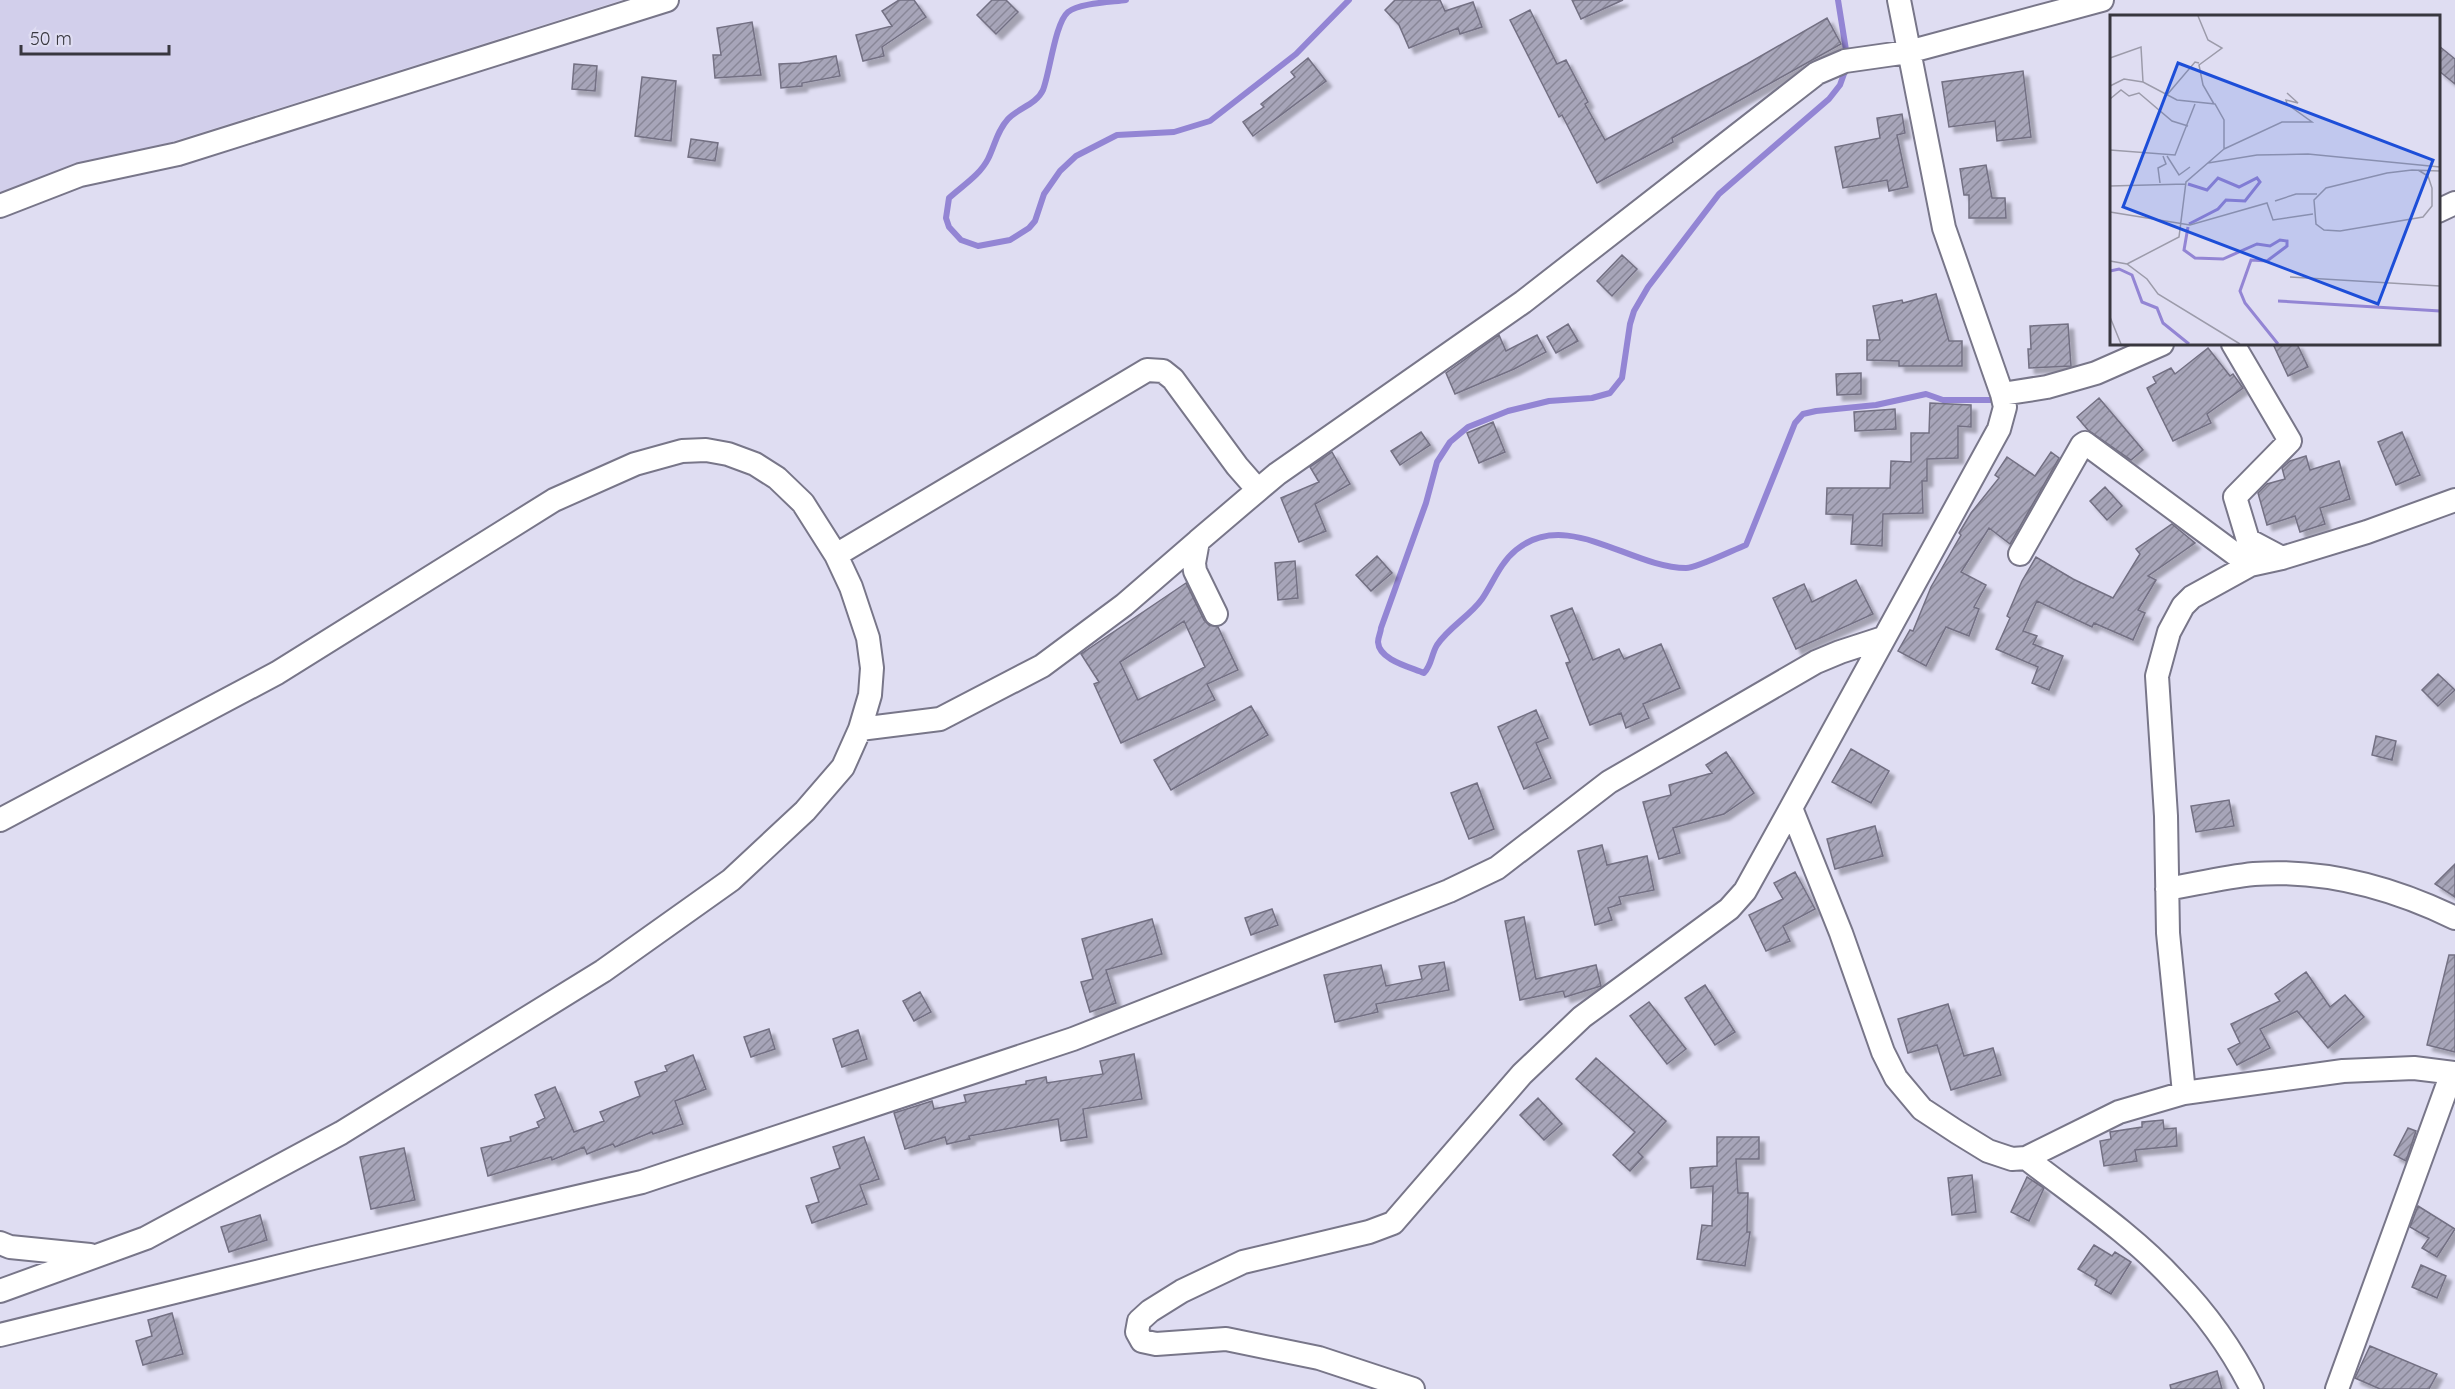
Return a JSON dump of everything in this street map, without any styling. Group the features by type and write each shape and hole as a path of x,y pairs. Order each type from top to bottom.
{"street":[{"path":"0,206 80,175 178,154 667,0"},
{"path":"1413,1389 1320,1358 1226,1339 1156,1344 1142,1341 1137,1332 1139,1321 1150,1311 1182,1291 1243,1262 1369,1232 1393,1223 1522,1074 1581,1017 1729,909 1745,891 1999,429 2005,407 1944,228 1899,0"},
{"path":"861,729 940,718 1042,666 1124,605 1277,474 1523,302 1817,74 1845,61 1908,52 2102,0"},
{"path":"2440,210 2455,203"},
{"path":"2002,394 2047,387 2096,373 2160,345"},
{"path":"2234,345 2290,441 2235,497 2248,540 2282,558"},
{"path":"836,555 1147,370 1163,371 1173,379 1237,466 1258,490"},
{"path":"2020,554 2085,443 2250,565"},
{"path":"0,819 277,673 554,500 635,464 694,450 728,454 755,464 777,478 803,503 836,555 851,586 868,638 872,668 870,695 861,729 843,767 806,811 731,880 603,971 341,1133 146,1238 0,1291"},
{"path":"2184,1093 2168,933 2166,816 2157,676 2169,632 2183,606 2201,590 2250,565 2282,558 2367,532 2455,500"},
{"path":"1198,541 1195,571 1216,614"},
{"path":"0,1335 313,1258 642,1182 1073,1039 1449,891 1497,868 1609,782 1816,662 1883,638"},
{"path":"1791,808 1841,933 1882,1052 1896,1078 1922,1109 1988,1151 2012,1159 2026,1158 2119,1112 2184,1093 2343,1071 2414,1068 2453,1073 2337,1389"},
{"path":"2167,889 2254,874 2322,875 2424,903 2455,918"},
{"path":"2026,1158 2141,1248 2175,1280 2215,1330 2252,1389"},
{"path":"0,1243 10,1247 96,1256"}],"shaded area":[{"path":"0,0 622,0 0,196"}],"building":[{"path":"899,0 914,0 926,17 882,47 884,56 863,61 856,35 892,26 882,11"},
{"path":"992,0 1006,0 1018,12 996,34 977,15"},
{"path":"1395,0 1440,0 1445,11 1473,2 1482,27 1460,34 1458,28 1409,48 1399,25 1385,10"},
{"path":"1572,0 1623,0 1581,19"},
{"path":"1530,10 1557,64 1566,60 1588,102 1585,104 1605,140 1827,18 1841,44 1672,138 1673,142 1597,183 1562,115 1559,117 1510,20"},
{"path":"752,22 761,75 715,78 713,55 721,55 717,28"},
{"path":"2440,47 2455,59 2455,84 2440,72"},
{"path":"836,56 840,76 802,83 802,86 781,88 779,64 800,63"},
{"path":"1308,58 1326,81 1253,136 1243,122 1264,107 1261,104 1295,77 1291,72"},
{"path":"574,64 597,66 595,91 572,89"},
{"path":"2023,71 2031,137 1997,141 1995,121 1949,127 1942,82"},
{"path":"642,77 676,81 671,141 635,136"},
{"path":"1902,114 1905,133 1897,135 1908,187 1889,191 1887,180 1843,188 1835,147 1880,138 1877,118"},
{"path":"691,139 718,143 715,161 688,157"},
{"path":"1986,165 1992,198 2005,198 2006,218 1969,218 1969,195 1964,195 1960,169"},
{"path":"1622,255 1637,269 1612,296 1597,281"},
{"path":"1936,294 1949,341 1962,341 1962,366 1899,366 1899,361 1867,360 1867,340 1880,340 1873,306 1902,300 1903,303"},
{"path":"1568,324 1578,341 1556,353 1547,337"},
{"path":"2068,324 2071,366 2029,368 2030,326"},
{"path":"1499,335 1506,351 1537,335 1546,352 1514,369 1455,394 1446,373"},
{"path":"2273,345 2297,345 2308,367 2288,376"},
{"path":"2208,348 2230,376 2233,374 2243,388 2207,414 2211,423 2173,441 2147,388 2156,383 2153,377 2171,368 2175,374"},
{"path":"1861,373 1861,394 1837,395 1836,374"},
{"path":"2099,398 2143,450 2131,460 2088,430 2077,417"},
{"path":"1930,403 1971,405 1971,427 1958,426 1958,458 1927,459 1927,481 1922,481 1923,513 1883,514 1882,546 1851,544 1853,515 1826,514 1827,488 1890,488 1891,461 1911,462 1911,433 1929,433"},
{"path":"1895,409 1896,429 1855,431 1854,412"},
{"path":"1493,422 1505,452 1479,463 1467,433"},
{"path":"1421,432 1430,445 1400,465 1391,451"},
{"path":"2402,432 2420,475 2396,485 2378,442"},
{"path":"1332,452 1350,484 1315,504 1326,531 1299,542 1281,498 1319,482 1310,467"},
{"path":"2051,452 2059,458 2010,544 1989,528 1961,572 1986,585 1974,607 1979,609 1969,636 1946,627 1926,666 1898,651 1910,630 1913,631 1931,587 1961,535 1959,533 1971,513 1999,478 1995,475 2007,457 2035,476"},
{"path":"2306,456 2310,470 2339,461 2350,499 2320,508 2325,524 2300,532 2295,516 2267,525 2258,493 2267,484 2285,479 2282,468 2290,461"},
{"path":"2105,487 2122,506 2107,520 2090,501"},
{"path":"2172,524 2195,543 2148,576 2156,580 2138,610 2145,613 2133,640 2094,623 2092,627 2037,601 2023,631 2037,636 2033,644 2063,656 2049,690 2032,683 2038,667 1996,649 2010,618 2007,616 2022,581 2036,557 2073,579 2113,598 2140,554 2136,549"},
{"path":"1377,556 1392,573 1371,591 1356,575"},
{"path":"1295,561 1298,598 1278,600 1275,563"},
{"path":"1856,580 1873,614 1796,649 1773,598 1804,584 1812,602"},
{"path":"1186,583 1204,620 1209,625 1218,627 1238,670 1207,684 1215,700 1121,743 1094,684 1099,682 1081,654","holes":["1184,621 1205,667 1138,700 1120,662"]},
{"path":"1572,608 1593,660 1619,649 1624,659 1661,644 1680,688 1643,704 1649,718 1626,728 1621,713 1590,725 1566,663 1570,662 1551,616"},
{"path":"2438,674 2455,690 2438,706 2422,690"},
{"path":"1251,706 1268,735 1171,790 1154,760"},
{"path":"1536,710 1548,738 1536,743 1551,778 1524,789 1498,727"},
{"path":"2376,736 2396,741 2392,760 2372,755"},
{"path":"1851,749 1889,771 1871,803 1832,782"},
{"path":"1726,752 1754,793 1724,814 1673,828 1680,853 1659,859 1643,802 1671,795 1669,785 1712,773 1706,765"},
{"path":"1477,783 1494,829 1469,839 1451,793"},
{"path":"2229,800 2234,826 2196,832 2191,806"},
{"path":"1875,826 1883,856 1835,869 1827,839"},
{"path":"1602,845 1607,865 1647,856 1654,890 1619,897 1621,904 1608,908 1612,920 1595,925 1578,851"},
{"path":"2455,864 2455,897 2435,884"},
{"path":"1795,872 1815,909 1783,926 1790,941 1766,951 1749,915 1783,899 1774,883"},
{"path":"1272,909 1278,925 1251,935 1245,918"},
{"path":"1524,917 1536,979 1596,965 1601,986 1565,997 1563,991 1520,1000 1505,921"},
{"path":"1152,919 1162,954 1106,970 1116,1003 1090,1012 1081,982 1093,979 1082,939"},
{"path":"2449,955 2455,955 2455,1052 2427,1045"},
{"path":"1444,962 1449,990 1376,1004 1378,1012 1335,1022 1324,975 1381,965 1386,986 1422,979 1419,966"},
{"path":"2306,972 2330,1007 2345,995 2364,1017 2328,1048 2297,1011 2260,1029 2270,1048 2237,1065 2228,1049 2240,1043 2231,1024 2280,1001 2275,994"},
{"path":"1705,985 1735,1032 1715,1045 1685,998"},
{"path":"920,992 931,1012 914,1021 903,1001"},
{"path":"1649,1002 1686,1049 1667,1064 1630,1016"},
{"path":"1948,1004 1964,1056 1993,1048 2001,1075 1951,1090 1937,1045 1908,1053 1898,1019"},
{"path":"769,1029 775,1049 751,1057 744,1037"},
{"path":"858,1030 867,1059 842,1067 833,1039"},
{"path":"1134,1054 1142,1099 1083,1109 1087,1137 1061,1141 1058,1119 969,1136 970,1139 947,1144 945,1137 905,1149 894,1113 932,1101 934,1109 966,1102 964,1095 1026,1084 1026,1081 1046,1077 1047,1083 1103,1074 1100,1061"},
{"path":"693,1055 706,1089 675,1101 683,1124 653,1134 652,1132 615,1147 613,1144 587,1154 584,1147 552,1160 551,1157 488,1176 481,1148 511,1141 510,1137 539,1127 537,1122 545,1118 535,1095 555,1087 574,1132 604,1121 600,1112 640,1096 635,1082 667,1071 665,1066"},
{"path":"1596,1058 1666,1121 1638,1152 1643,1157 1630,1171 1613,1155 1635,1132 1576,1079"},
{"path":"1538,1098 1562,1124 1544,1140 1520,1115"},
{"path":"2163,1120 2164,1129 2176,1128 2177,1146 2135,1150 2137,1161 2104,1166 2100,1141 2111,1139 2110,1132 2142,1127 2142,1122"},
{"path":"2408,1128 2416,1131 2406,1161 2394,1155"},
{"path":"864,1137 879,1179 860,1185 867,1204 812,1223 806,1206 819,1202 811,1178 840,1168 833,1147"},
{"path":"1717,1137 1759,1137 1759,1159 1736,1159 1738,1193 1748,1193 1747,1232 1750,1232 1745,1266 1697,1259 1702,1225 1712,1226 1713,1186 1691,1188 1690,1168 1717,1166"},
{"path":"404,1148 415,1200 371,1209 360,1157"},
{"path":"1972,1175 1976,1212 1952,1215 1948,1178"},
{"path":"2027,1177 2044,1188 2029,1221 2011,1212"},
{"path":"2418,1206 2455,1229 2437,1257 2422,1248 2429,1238 2410,1227"},
{"path":"260,1215 267,1240 229,1252 221,1227"},
{"path":"2094,1245 2112,1256 2115,1252 2131,1262 2111,1294 2095,1285 2097,1280 2078,1269"},
{"path":"2421,1265 2446,1276 2437,1298 2412,1287"},
{"path":"172,1313 183,1354 143,1365 136,1341 152,1336 148,1320"},
{"path":"2370,1346 2437,1374 2429,1389 2380,1389 2355,1378"},
{"path":"2217,1371 2222,1389 2171,1389 2170,1385"}],"waterway":[{"path":"1126,0 1080,7 1068,12 1063,18 1056,37 1046,82 1040,95 1008,119 985,165 949,198 946,218 949,227 961,240 978,246 1010,240 1029,228 1035,221 1044,194 1060,171 1076,156 1117,135 1174,132 1210,121 1296,54 1349,0"},
{"path":"1838,0 1846,50"},
{"path":"1845,71 1840,85 1829,99 1719,194 1648,287 1634,311 1630,324 1622,378 1610,393 1592,398 1549,401 1508,411 1468,427 1450,442 1437,462 1426,503 1381,628 1378,642 1380,648 1384,654 1396,662 1424,673 1429,667 1437,645 1477,605 1505,561 1516,550 1536,539 1556,535 1578,537 1665,566 1686,568 1746,545 1795,423 1803,414 1876,405 1926,394 1943,400 1990,400"}]}
